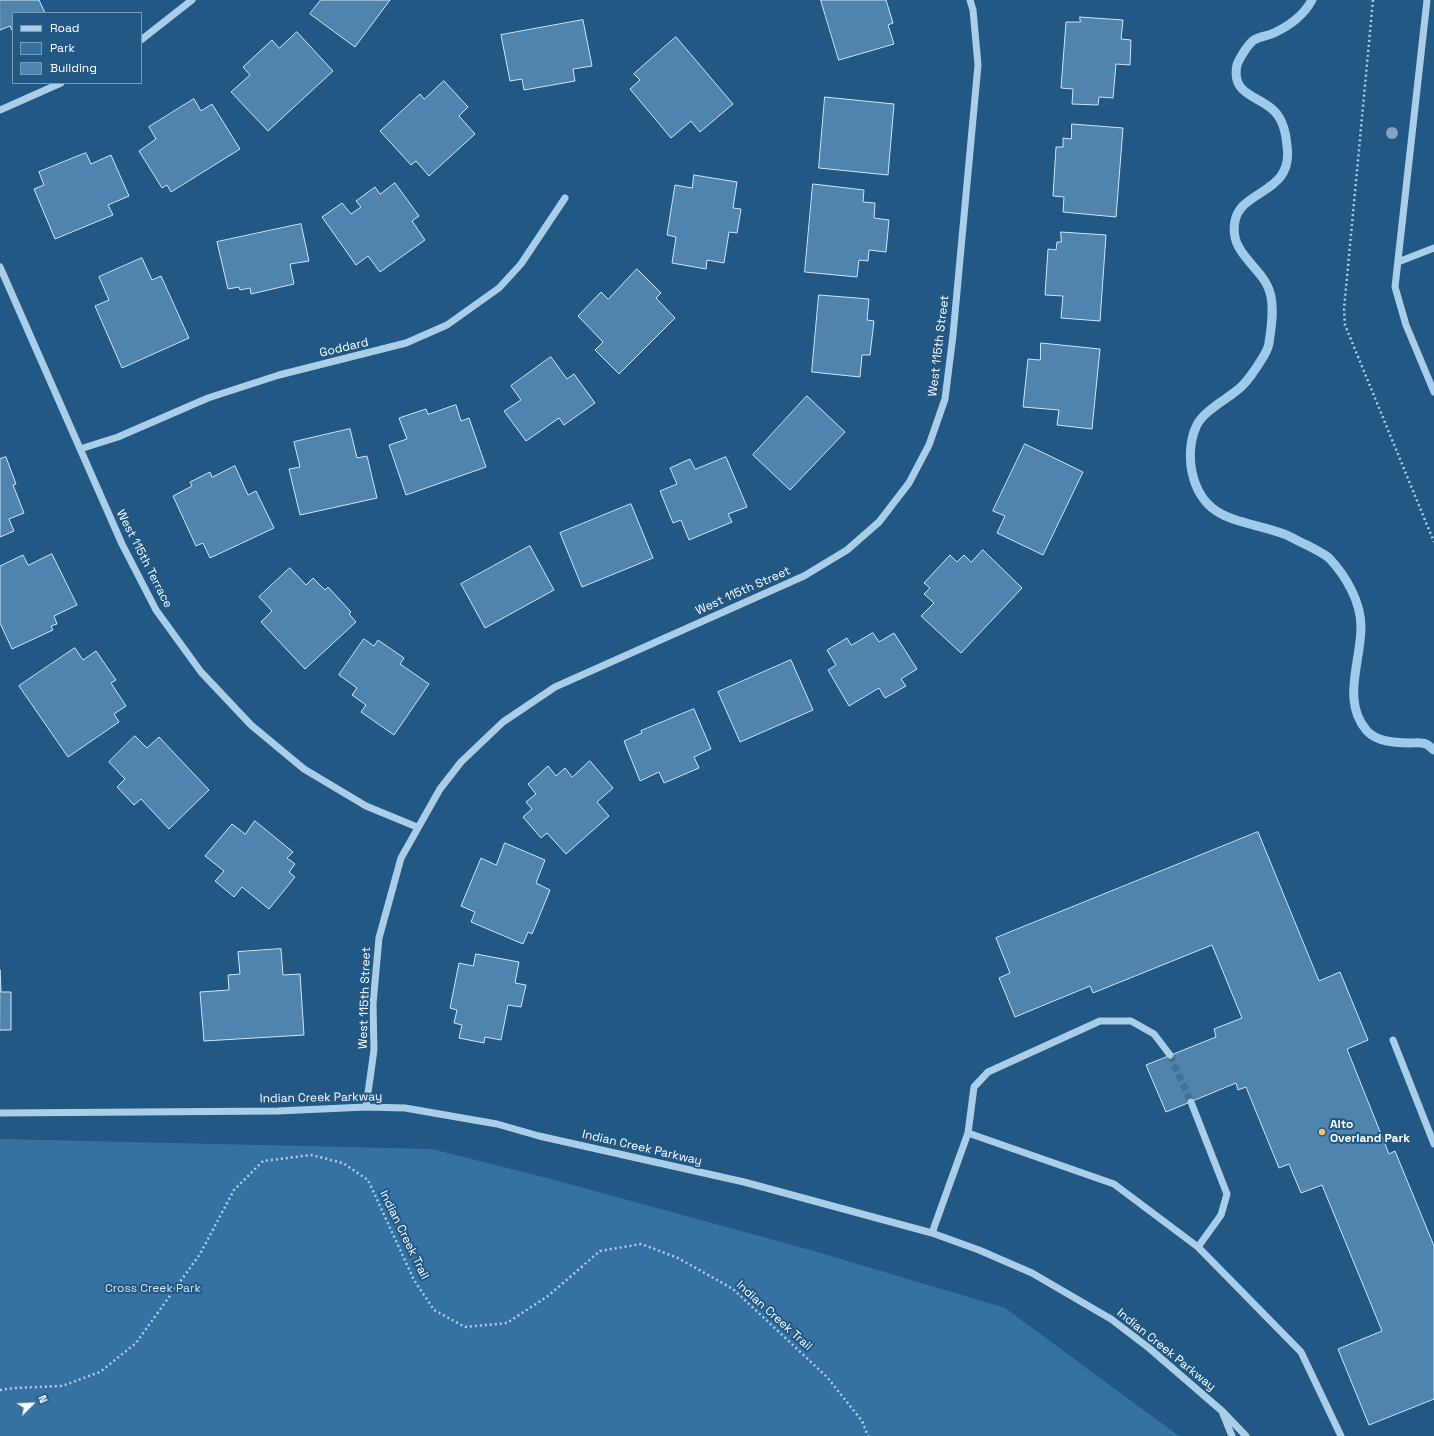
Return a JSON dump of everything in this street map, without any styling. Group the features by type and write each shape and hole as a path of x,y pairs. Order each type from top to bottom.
{"street":[{"path":"142,39 192,0"},
{"name":"West 115th Street","path":"366,1107 374,1050 373,1004 379,938 400,858 440,789 461,762 503,722 555,687 810,572 847,550 879,522 909,483 930,445 944,399 953,335 978,65 973,10 970,0"},
{"path":"1427,0 1395,287 1406,325 1434,392"},
{"path":"0,110 59,84"},
{"name":"Goddard","path":"80,449 118,437 208,398 279,375 406,343 447,325 499,288 521,264 565,198"},
{"path":"1398,262 1434,248"},
{"name":"West 115th Terrace","path":"0,268 122,544 156,610 201,672 251,725 304,769 366,806 417,827"},
{"path":"932,1233 968,1133 974,1087 988,1072 1100,1021 1131,1021 1154,1034 1170,1055"},
{"path":"1393,1040 1434,1144"},
{"path":"1191,1102 1227,1194 1221,1214 1198,1247"},
{"name":"Indian Creek Parkway","path":"0,1113 278,1110 366,1107 405,1108 497,1124 539,1136 744,1182 932,1233 979,1250 1032,1273 1075,1296 1111,1319 1149,1348 1222,1410 1246,1436"},
{"path":"968,1133 1114,1184 1198,1247 1301,1352 1341,1436"},
{"name":"Indian Creek Parkway","path":"1222,1410 1232,1436"}],"path":[{"path":"1373,0 1344,309 1345,325 1434,542"},
{"name":"Indian Creek Trail","path":"0,1390 62,1386 100,1372 136,1343 200,1254 234,1190 263,1161 311,1155 343,1163 368,1180 414,1280 434,1310 465,1327 507,1323 548,1296 600,1251 641,1244 678,1258 733,1289 827,1377 862,1421 868,1436"}],"green space":[{"name":"Cross Creek Park","path":"0,1139 432,1149 551,1179 814,1251 1005,1308 1179,1436 0,1436"}],"building":[{"path":"0,0 39,0 45,12 12,12 12,30 10,26 0,30"},
{"path":"321,0 390,0 355,47 310,14"},
{"path":"821,0 886,0 893,23 888,25 894,44 839,60"},
{"path":"1080,17 1123,20 1121,39 1131,40 1130,65 1116,64 1113,98 1099,97 1098,105 1072,104 1073,89 1061,88 1066,22 1080,22"},
{"path":"583,20 592,66 573,69 575,81 524,90 522,79 510,81 501,35"},
{"path":"297,32 333,71 268,131 231,92 250,75 243,67 272,40 279,48"},
{"path":"676,37 733,104 700,132 691,121 671,138 630,89 640,80 634,74"},
{"path":"444,81 468,107 459,116 475,134 429,176 416,161 411,165 380,131 420,94 424,99"},
{"path":"825,97 894,104 888,175 819,168"},
{"path":"194,99 201,111 212,104 240,149 171,192 167,185 162,188 139,151 156,139 149,127"},
{"path":"1072,124 1123,128 1116,217 1063,212 1064,197 1053,196 1056,147 1063,147 1063,138 1071,139"},
{"path":"86,153 91,164 111,155 129,196 108,205 113,215 55,239 34,189 44,185 39,172"},
{"path":"694,175 737,182 733,208 741,209 737,233 729,232 724,263 707,260 706,269 672,263 676,237 667,235 675,185 692,188"},
{"path":"395,183 419,216 412,221 425,240 380,272 368,256 356,265 322,217 342,203 351,214 361,207 356,201 375,187 380,194"},
{"path":"813,184 864,190 863,202 875,203 874,218 889,220 886,252 869,250 868,261 859,260 857,277 805,272"},
{"path":"301,224 309,261 290,264 294,284 251,294 250,288 240,290 239,287 228,289 217,242"},
{"path":"1061,232 1106,235 1100,321 1061,318 1063,296 1045,295 1048,249 1056,250 1057,242 1061,242"},
{"path":"142,258 152,280 161,276 189,338 122,368 95,306 109,300 99,277"},
{"path":"637,269 661,293 656,298 675,318 619,374 595,350 603,342 578,316 601,292 608,299"},
{"path":"819,295 869,299 867,320 874,321 870,355 862,355 860,377 812,372"},
{"path":"1041,343 1100,349 1092,429 1057,425 1059,410 1023,407 1028,359 1040,360"},
{"path":"551,357 567,379 574,374 595,403 564,425 559,418 526,441 504,411 521,400 511,386"},
{"path":"807,396 845,432 790,490 753,455"},
{"path":"456,405 461,421 469,418 486,467 406,495 389,445 407,439 399,418 426,409 428,414"},
{"path":"350,429 357,458 367,456 377,498 300,515 289,469 300,467 294,442"},
{"path":"1025,444 1083,472 1043,555 997,533 1005,516 993,511"},
{"path":"6,457 16,484 13,485 24,513 9,519 14,531 0,537 0,459"},
{"path":"726,457 747,507 728,514 732,522 689,540 681,520 673,523 660,491 677,484 670,468 690,459 695,469"},
{"path":"235,466 248,495 256,491 274,528 210,558 203,543 196,546 173,496 192,486 190,482 210,472 212,477"},
{"path":"631,504 653,558 582,587 560,533"},
{"path":"530,546 554,590 485,628 461,584"},
{"path":"983,550 1022,588 961,653 921,616 934,603 924,594 930,588 924,583 950,555 957,562 964,555 971,562"},
{"path":"52,554 77,605 54,616 57,624 51,626 53,630 12,649 0,623 0,566 23,555 28,565"},
{"path":"290,568 306,585 313,578 325,590 328,587 351,612 349,614 356,622 305,669 261,622 272,611 259,597"},
{"path":"873,633 879,642 894,633 917,669 901,679 906,686 885,698 879,688 849,706 828,670 836,665 827,650 847,638 851,645"},
{"path":"364,639 374,646 378,640 404,658 400,664 429,684 394,735 361,712 366,705 352,695 357,688 339,675"},
{"path":"75,648 83,660 96,651 116,680 111,683 126,706 114,714 119,722 68,757 19,686"},
{"path":"791,660 813,710 740,742 718,692"},
{"path":"694,709 711,749 694,757 699,768 664,783 659,772 640,781 624,741 642,733 641,731"},
{"path":"135,736 147,748 159,737 209,790 169,829 141,799 134,805 117,787 125,779 109,762"},
{"path":"590,761 613,788 597,802 609,816 566,854 547,833 541,838 523,817 532,809 526,802 536,794 528,784 548,766 556,776 565,768 572,777"},
{"path":"255,821 293,852 287,858 295,864 289,872 295,877 269,909 242,887 234,897 215,881 224,871 205,856 232,824 245,834"},
{"name":"Alto Overland Park","path":"1258,832 1319,981 1340,972 1368,1040 1347,1049 1389,1154 1395,1151 1434,1246 1434,1399 1369,1425 1338,1349 1382,1331 1322,1185 1301,1193 1289,1164 1279,1168 1246,1087 1238,1090 1236,1083 1166,1112 1146,1065 1216,1037 1214,1029 1242,1018 1212,945 1093,993 1090,986 1015,1017 999,978 1010,973 996,938"},
{"path":"505,843 545,860 536,883 550,890 532,934 528,932 523,944 471,922 475,912 461,906 481,858 496,865"},
{"path":"281,949 283,975 300,974 304,1035 204,1041 200,992 229,990 228,975 240,974 238,952"},
{"path":"476,954 519,962 515,983 526,985 521,1007 508,1005 501,1040 485,1037 484,1043 459,1038 462,1025 454,1023 457,1010 450,1008 459,963 473,966"},
{"path":"0,970 1,992 11,992 11,1030 0,1030"}],"waterway":[{"path":"1312,0 1305,10 1291,23 1274,33 1254,40 1244,52 1237,65 1236,75 1241,88 1246,93 1266,104 1276,113 1285,131 1287,141 1287,162 1283,173 1266,190 1247,203 1239,211 1235,221 1234,233 1237,243 1242,253 1262,277 1268,287 1272,303 1271,326 1267,351 1249,377 1237,391 1210,410 1199,421 1191,443 1191,467 1198,489 1206,502 1216,511 1241,522 1287,535 1329,558 1347,581 1355,599 1360,618 1360,640 1354,681 1355,707 1359,719 1367,731 1376,738 1393,742 1424,743 1434,750"}],"tunnel":[{"path":"1170,1055 1191,1102"}],"place":[{"name":"Alto Overland Park","path":"1322,1132"}]}
